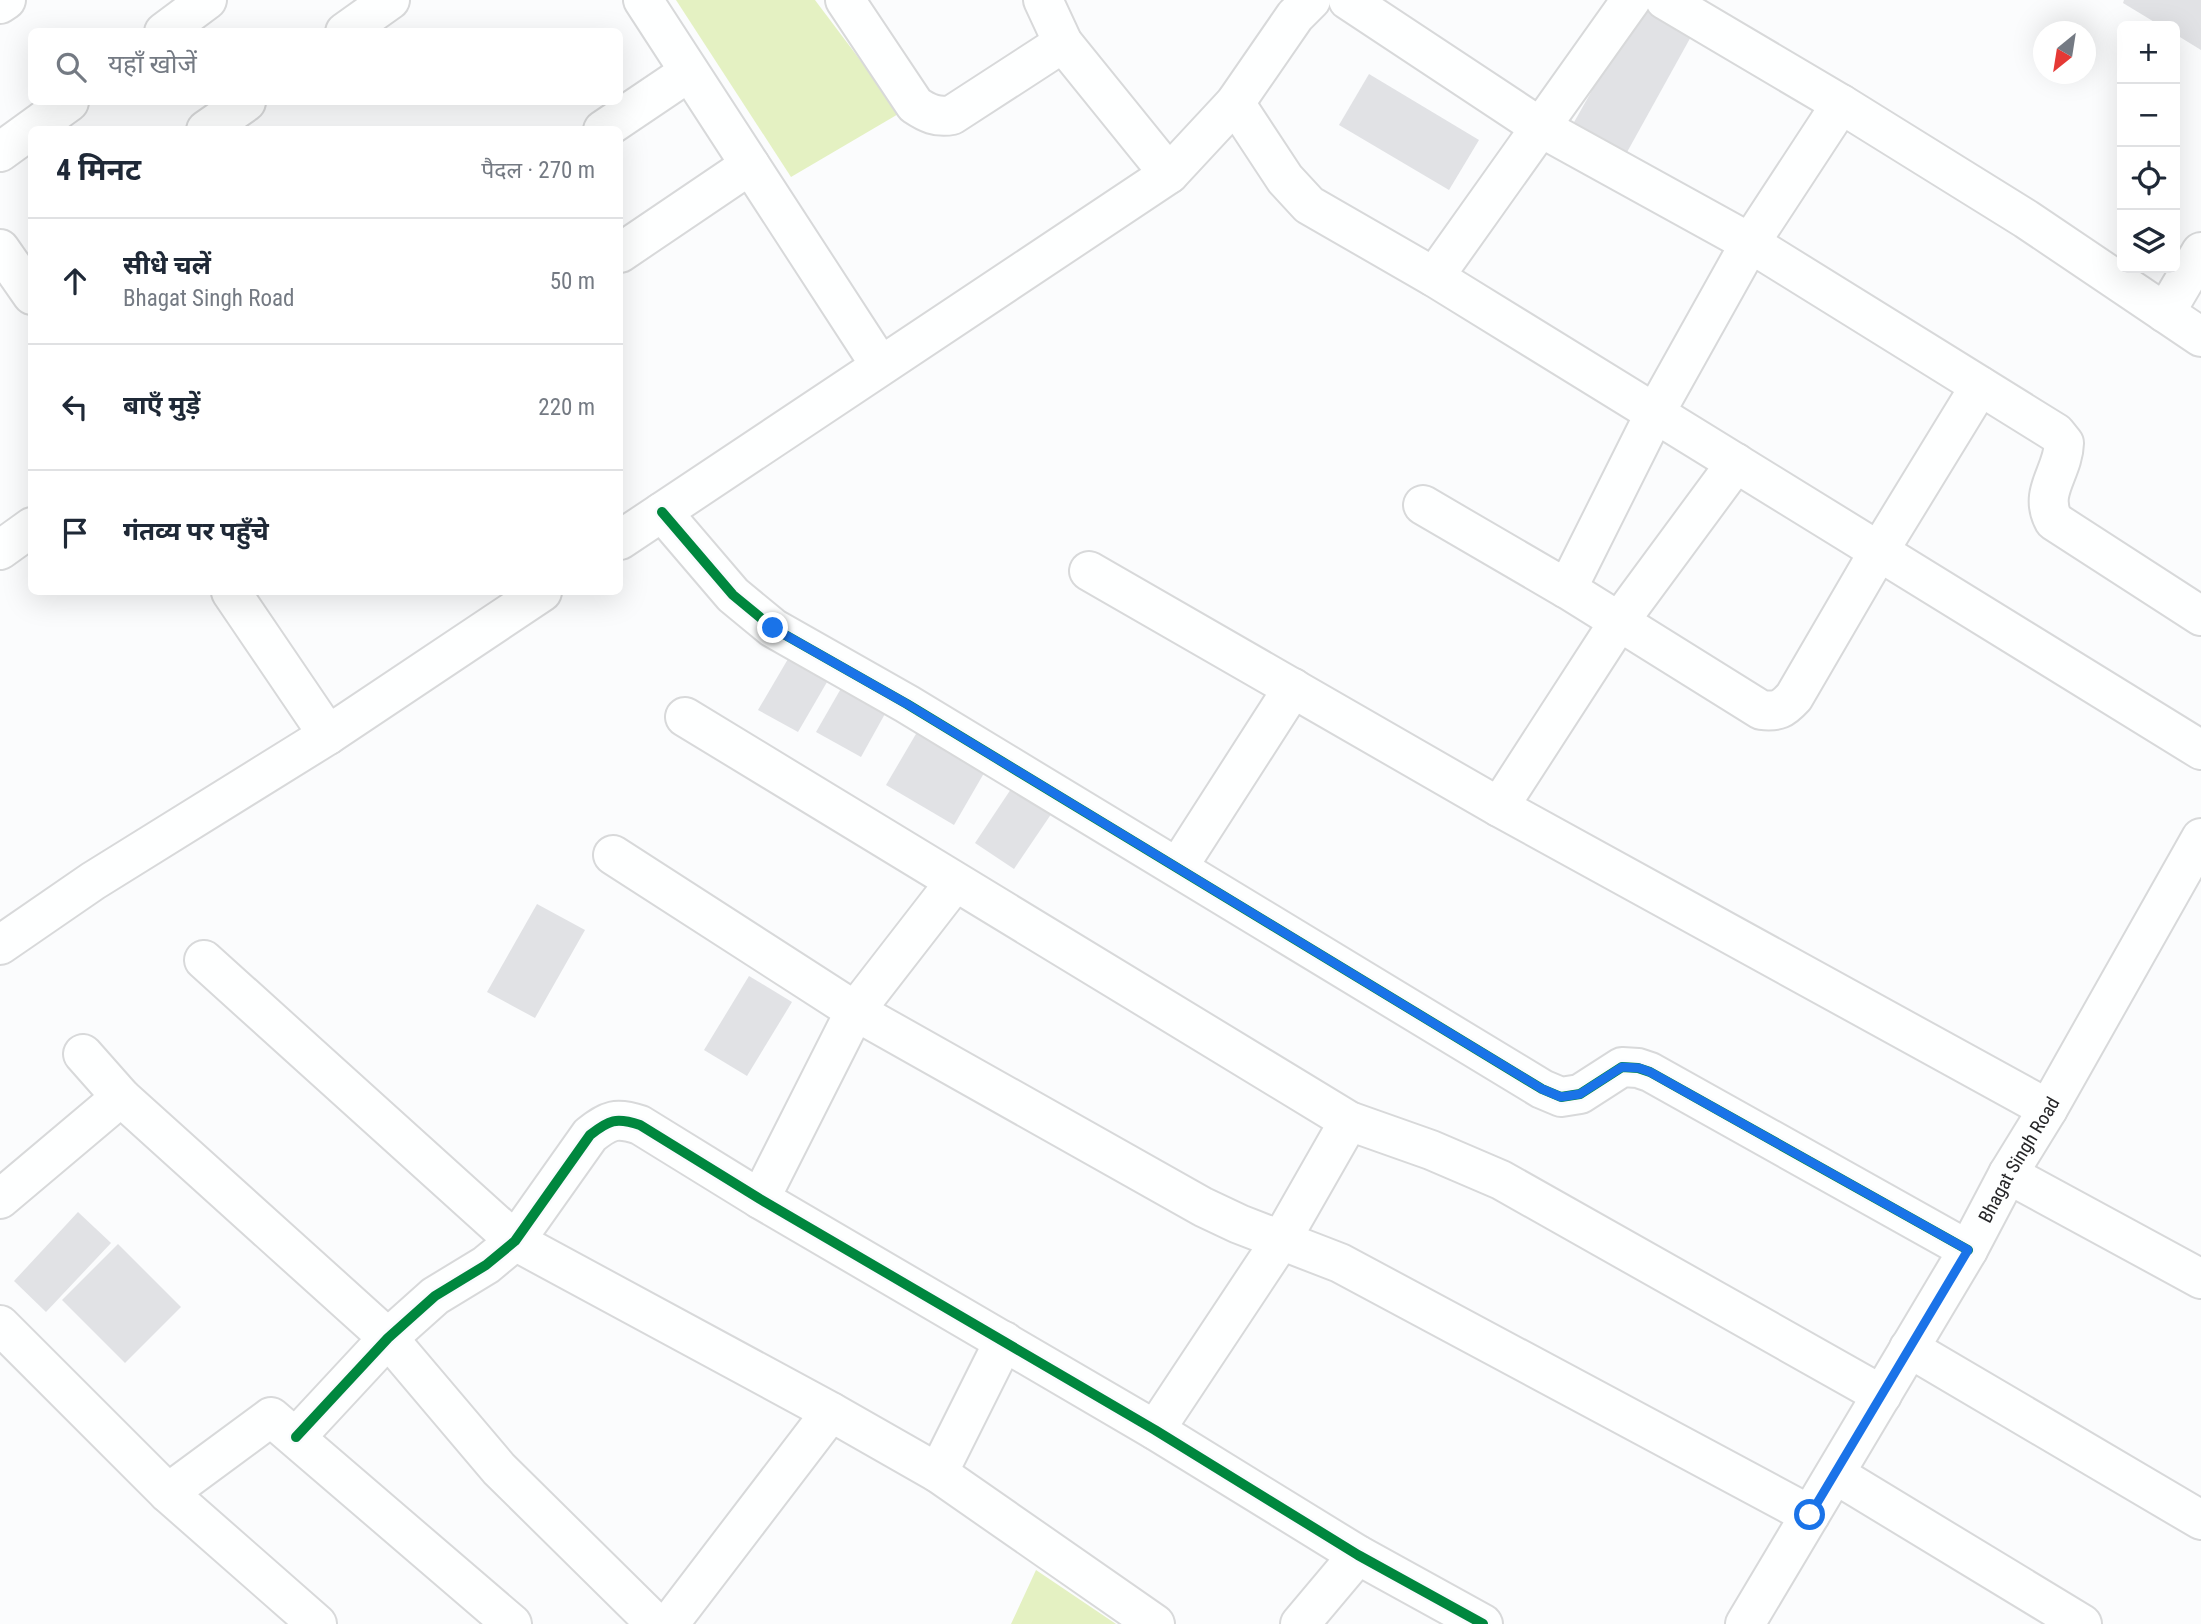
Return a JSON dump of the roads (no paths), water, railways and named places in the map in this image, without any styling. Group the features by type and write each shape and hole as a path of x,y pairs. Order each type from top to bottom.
{"street":[{"path":"0,4 6,0"},
{"path":"169,28 206,0"},
{"path":"351,28 390,0"},
{"path":"643,0 880,365"},
{"path":"845,0 915,105 928,114 942,117 952,115 1063,43"},
{"path":"1043,0 1063,43 1169,174"},
{"path":"623,538 1169,174 1235,103 1295,16 1311,0"},
{"path":"1348,0 1540,127 1750,243 2056,433 2064,443 2064,458 2048,494 2047,508 2054,521 2201,616"},
{"path":"1434,277 1631,0"},
{"path":"1665,0 2026,219 2201,337"},
{"path":"609,126 690,72"},
{"path":"1235,103 1285,179 1309,205 1434,277 2201,750"},
{"path":"1567,589 1655,413 1750,243 1840,104"},
{"path":"36,126 65,105"},
{"path":"212,126 242,105"},
{"path":"0,152 28,132"},
{"path":"623,251 750,165"},
{"path":"2165,313 2201,252"},
{"path":"14,253 28,286"},
{"path":"1423,505 1567,589 1761,709 1774,711 1783,709 1794,697 1980,386"},
{"path":"1499,807 1618,623 1736,463"},
{"path":"662,512 733,595 773,628 907,704 1542,1089 1561,1097 1580,1094 1622,1067 1650,1072 1968,1250"},
{"path":"0,550 28,530"},
{"path":"1089,571 1499,807 2048,1109"},
{"path":"233,595 328,735"},
{"path":"0,945 93,881 328,735 538,595"},
{"path":"1178,867 1293,688"},
{"path":"685,717 1349,1121 1431,1150 1501,1180 1882,1395"},
{"name":"Bhagat Singh Road","path":"1745,1624 1968,1250 2008,1174 2048,1109 2201,838"},
{"path":"613,855 855,1011 1203,1206 1340,1263 1810,1515"},
{"path":"760,1199 855,1011 955,881"},
{"path":"204,960 515,1241 831,1412 938,1474 1155,1624"},
{"path":"83,1054 121,1097 388,1338 499,1469 656,1624"},
{"path":"0,1199 121,1097"},
{"path":"296,1437 388,1338 435,1296 486,1265 515,1241 590,1135 604,1124 622,1119 640,1125 760,1199 1155,1430 1358,1555 1483,1624"},
{"path":"1155,1430 1281,1240 1349,1121"},
{"path":"2008,1174 2201,1279"},
{"path":"0,1325 169,1493 317,1624"},
{"path":"938,1474 1004,1341"},
{"path":"1909,1348 2201,1520"},
{"path":"669,1624 831,1412"},
{"path":"169,1493 271,1417 512,1624"},
{"path":"1835,1474 2082,1624"},
{"path":"1300,1624 1358,1555"}]}
